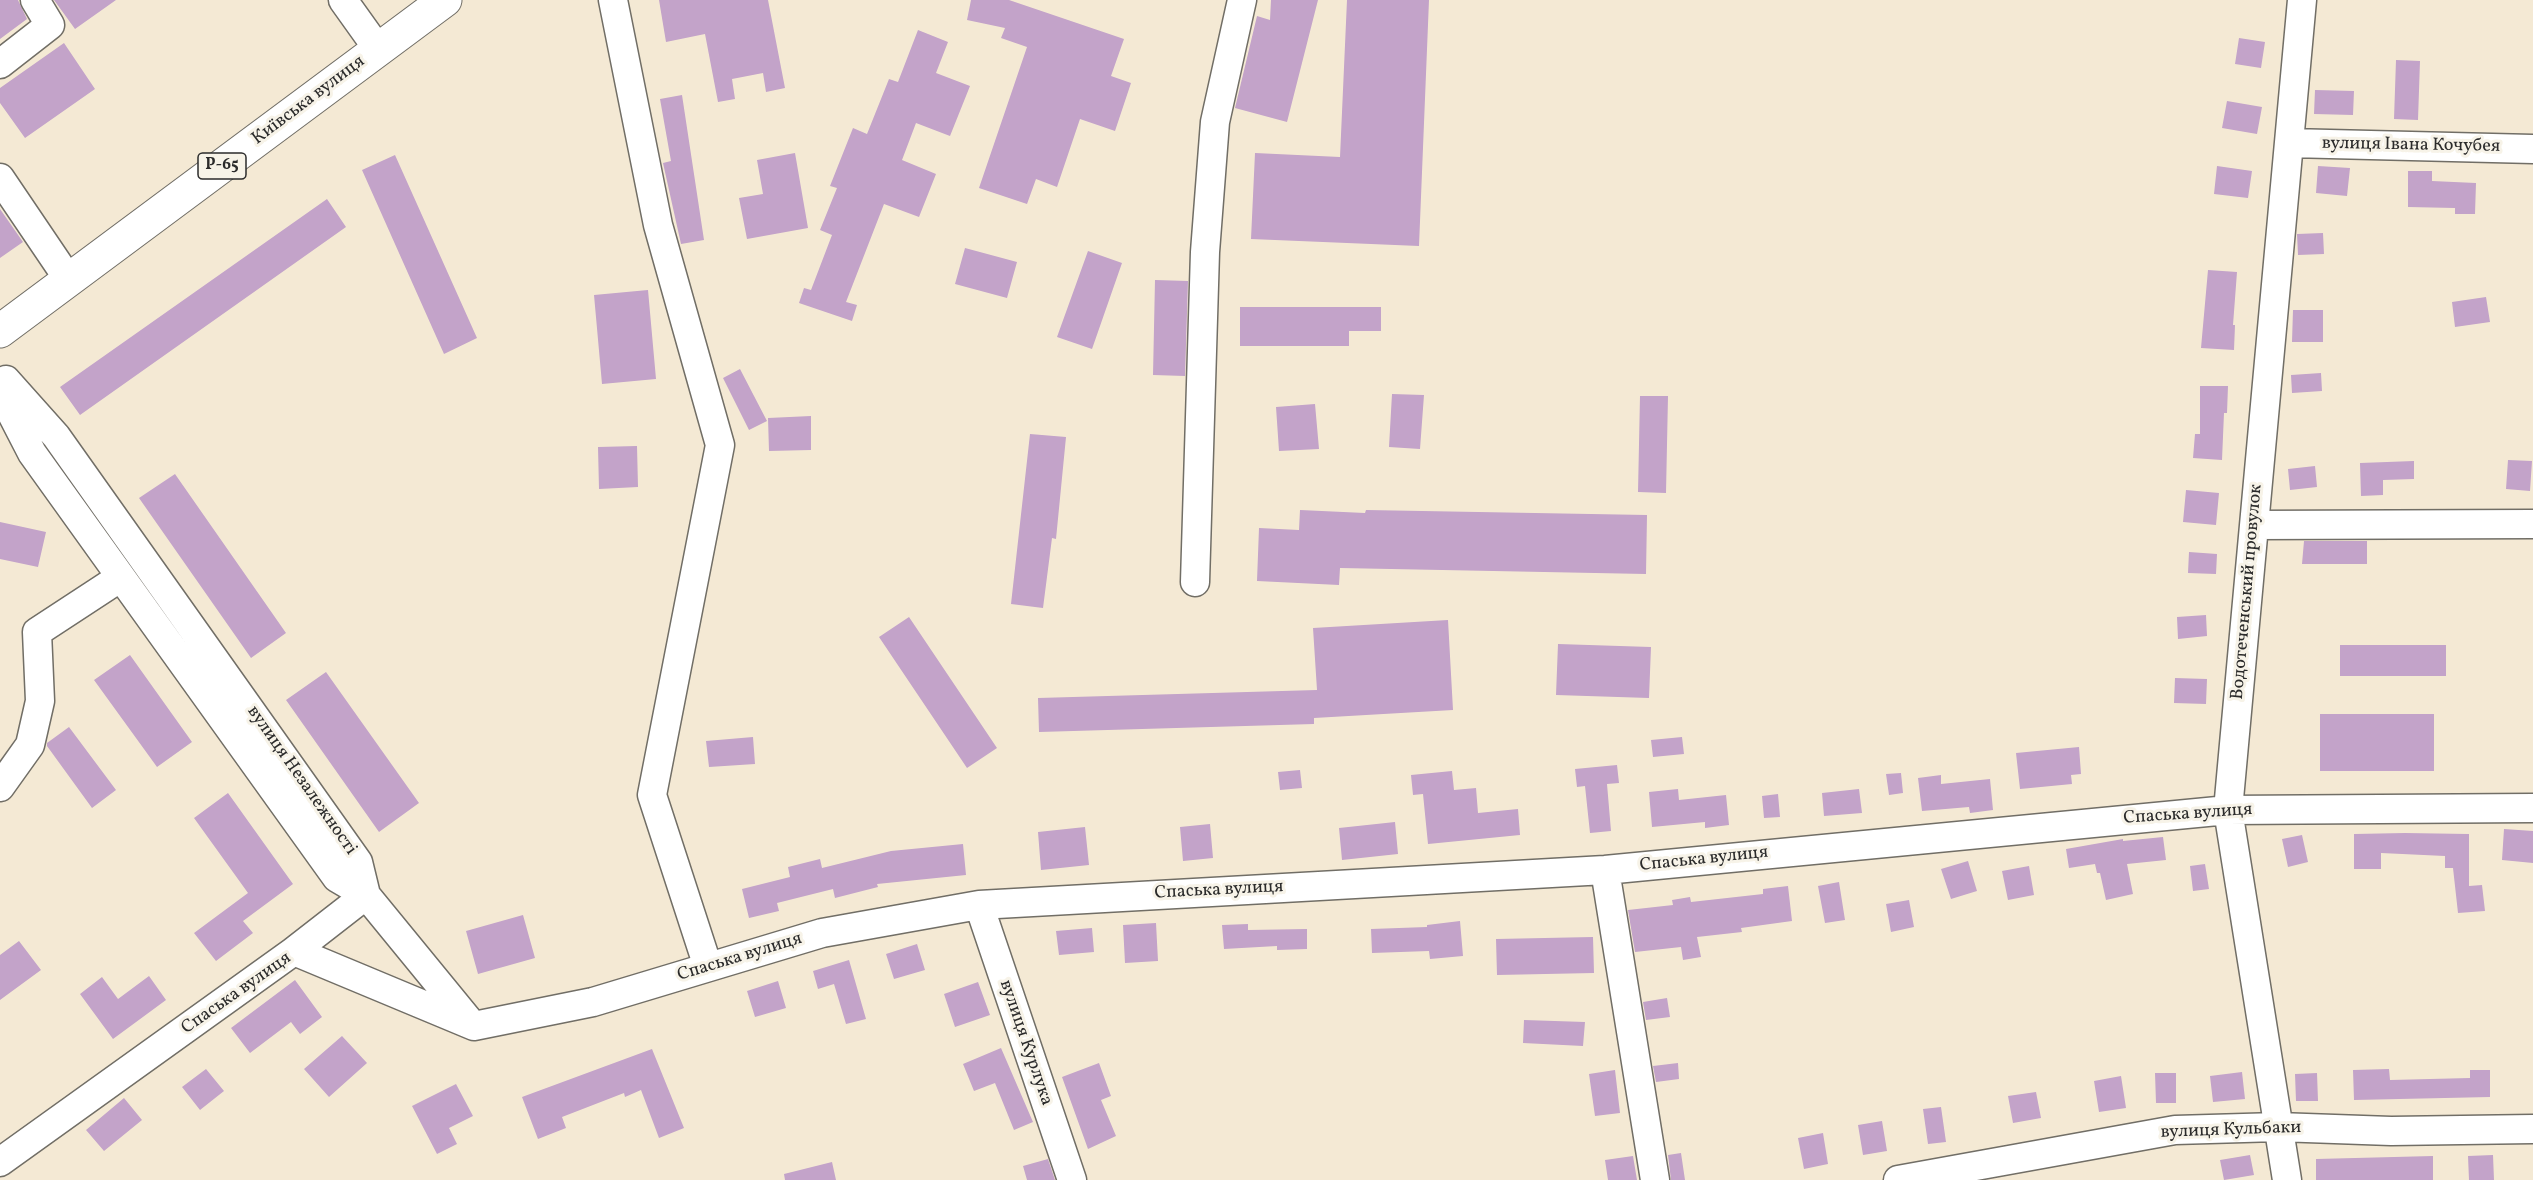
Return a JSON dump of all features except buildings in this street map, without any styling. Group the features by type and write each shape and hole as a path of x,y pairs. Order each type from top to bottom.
{"main road":[{"name":"Київська вулиця","path":"0,331 445,0"}],"street":[{"path":"0,64 50,25 35,0"},
{"path":"343,0 378,49"},
{"path":"613,0 658,225 720,445 652,795 708,967"},
{"path":"1196,582 1205,252 1215,122 1242,0"},
{"name":"Водотеченський провулок","path":"2287,1180 2228,810 2302,0"},
{"name":"вулиця Івана Кочубея","path":"2289,143 2533,149"},
{"path":"0,178 69,280"},
{"name":"вулиця Незалежності","path":"0,373 56,436 358,862 366,895"},
{"name":"вулиця Незалежності","path":"0,392 32,453 337,878 366,895"},
{"path":"2255,525 2533,524"},
{"path":"0,787 30,745 40,701 37,632 121,577"},
{"name":"Спаська вулиця","path":"0,1162 294,951 474,1026 593,1002 822,933 979,905 1605,870 2228,810 2533,808"},
{"path":"1605,870 1655,1180"},
{"path":"294,951 366,895 474,1026"},
{"name":"вулиця Курлука","path":"979,905 1072,1180"},
{"name":"вулиця Кульбаки","path":"1898,1180 2175,1130 2278,1127 2391,1131 2533,1129"}]}
